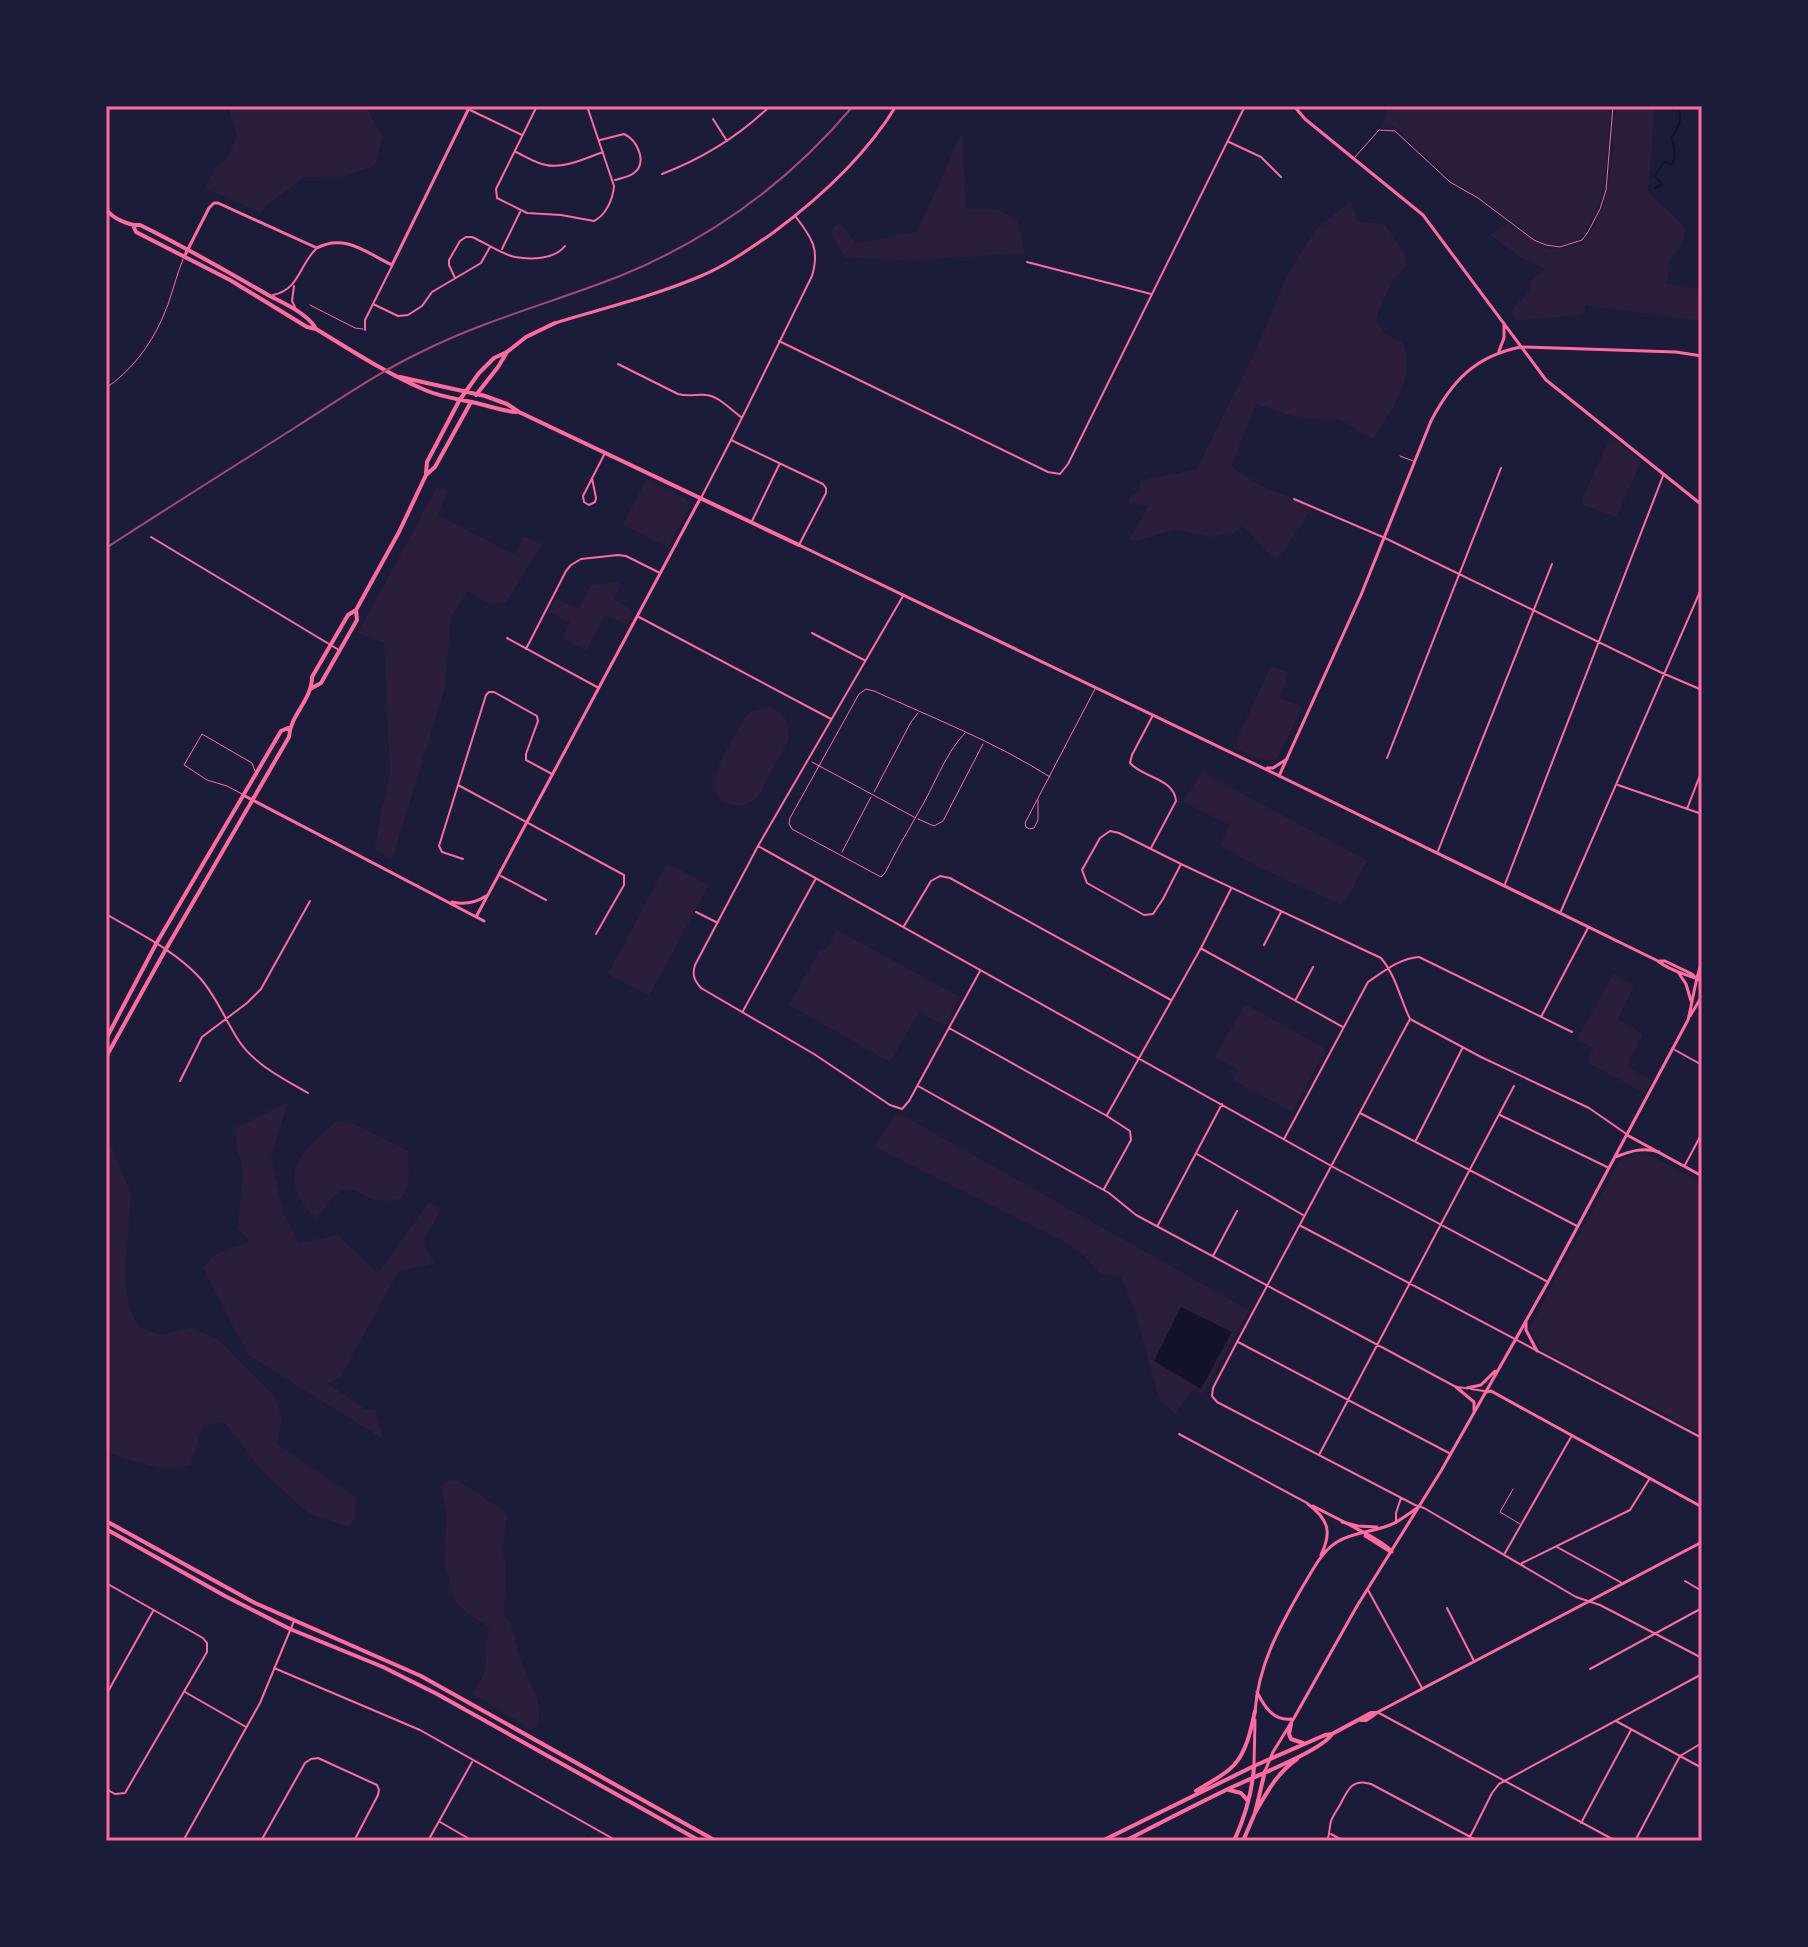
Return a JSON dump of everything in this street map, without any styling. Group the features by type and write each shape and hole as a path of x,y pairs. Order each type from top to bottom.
{"main road":[{"path":"106,1057 289,737 289,728 312,688 312,677 348,615 356,610 399,532 426,475 427,462 464,392 494,358 526,337 555,323 704,275 750,249 795,216 846,171 870,144 896,106"},
{"path":"1294,106 1305,119 1423,215 1546,380 1702,505"},
{"path":"184,256 209,208 218,203 317,248 341,241 392,265 470,108"},
{"path":"107,213 140,225 188,250 304,317 316,329"},
{"path":"133,225 136,232 230,280 307,327 316,329 426,391 503,411 519,412"},
{"path":"1499,351 1504,338 1504,323"},
{"path":"1279,776 1385,538 1431,421 1443,397 1464,374 1499,351 1521,347 1676,352 1702,356"},
{"path":"426,475 435,467 476,394 507,352"},
{"path":"400,377 507,404 1561,912 1662,965 1696,978"},
{"path":"476,917 700,499"},
{"path":"312,688 321,683 357,620 356,610"},
{"path":"106,1039 156,944 255,773 281,731 289,728"},
{"path":"1263,768 1273,768 1287,759"},
{"path":"243,794 484,921"},
{"path":"445,901 466,904 489,894"},
{"path":"1658,961 1665,961 1702,981"},
{"path":"1688,1020 1702,961"},
{"path":"1677,972 1686,984 1692,1005"},
{"path":"1255,1813 1270,1759 1368,1589 1451,1454 1548,1282 1702,996"},
{"path":"1627,1135 1702,1176"},
{"path":"1615,1157 1638,1149 1659,1152"},
{"path":"1527,1318 1526,1330 1537,1351"},
{"path":"1467,1388 1481,1385 1498,1368"},
{"path":"1456,1387 1474,1402 1474,1412"},
{"path":"1486,1392 1491,1391 1702,1507"},
{"path":"1308,1504 1392,1552"},
{"path":"1234,1841 1253,1777 1257,1692 1268,1653 1318,1561 1326,1540 1328,1529 1322,1517 1308,1504"},
{"path":"1318,1561 1334,1544 1396,1523 1420,1506"},
{"path":"106,1521 222,1586 432,1682 716,1841"},
{"path":"1342,1522 1364,1527 1385,1527"},
{"path":"106,1529 290,1629 383,1667 437,1694 700,1841"},
{"path":"1102,1841 1254,1766 1366,1720 1702,1542"},
{"path":"1257,1692 1270,1712 1284,1720 1294,1718"},
{"path":"1184,1799 1233,1766 1248,1738 1255,1711"},
{"path":"1291,1724 1291,1739 1305,1743"},
{"path":"1243,1841 1255,1813 1283,1770 1328,1740 1332,1734"},
{"path":"1125,1841 1227,1789 1305,1754"},
{"path":"1227,1789 1241,1793 1248,1802"}],"street":[{"path":"537,106 495,192 500,200 520,211 594,221 602,217 614,191 587,106"},
{"path":"662,174 728,142 770,106"},
{"path":"779,341 1048,472 1060,474 1068,464 1245,106"},
{"path":"470,108 522,135"},
{"path":"713,119 728,142"},
{"path":"599,140 621,134 628,135 635,142 640,157 639,167 631,175 613,181"},
{"path":"1228,141 1261,157 1281,177"},
{"path":"515,151 552,166 603,152"},
{"path":"501,251 520,211"},
{"path":"700,499 812,276 815,251 810,236 795,216"},
{"path":"455,278 449,260 460,241 466,237 516,257 559,254 565,246"},
{"path":"373,304 398,316 408,315 422,306 432,292 481,263 491,246"},
{"path":"268,295 284,293 317,248"},
{"path":"1027,262 1152,294"},
{"path":"365,330 365,320 392,265"},
{"path":"294,283 292,301 304,317"},
{"path":"618,364 678,394 715,397 742,418"},
{"path":"731,440 826,488 799,545"},
{"path":"592,478 596,498 589,505 582,499 592,478 606,452"},
{"path":"752,522 780,463"},
{"path":"1387,758 1501,468"},
{"path":"1504,885 1664,475"},
{"path":"1294,499 1385,538 1702,690"},
{"path":"151,537 340,650"},
{"path":"526,649 566,571 576,561 622,555 660,574"},
{"path":"1437,852 1552,564"},
{"path":"1561,912 1702,587"},
{"path":"903,596 758,846 695,965 694,980 701,988 809,1050 897,1109 902,1109 981,970"},
{"path":"638,616 832,719"},
{"path":"812,633 866,661"},
{"path":"507,638 599,688"},
{"path":"463,859 442,852 439,846 489,692 537,716 526,760 553,774"},
{"path":"1151,849 1176,801 1169,785 1130,763 1153,715"},
{"path":"1687,809 1702,770"},
{"path":"1617,784 1702,814"},
{"path":"458,785 624,875 624,885 596,934"},
{"path":"1181,864 1153,914 1144,915 1093,887 1082,870 1100,838 1110,831 1119,833 1381,958 1389,968 1410,1019 1589,1108 1627,1135"},
{"path":"758,846 1331,1166 1548,1282"},
{"path":"500,875 546,900"},
{"path":"904,927 931,881 940,876 950,878 1171,1000"},
{"path":"743,1012 816,879"},
{"path":"1107,1116 1231,888"},
{"path":"180,1081 202,1037 261,989 310,901"},
{"path":"696,912 718,924"},
{"path":"1264,945 1281,912"},
{"path":"106,914 186,964 202,979 242,1045 269,1071 308,1093"},
{"path":"1541,1017 1589,927"},
{"path":"1201,948 1343,1027"},
{"path":"1284,1139 1368,982 1408,959 1419,957 1572,1032"},
{"path":"1295,1000 1313,967"},
{"path":"1410,1019 1237,1342 1213,1388 1212,1396 1217,1402 1319,1456 1420,1506 1576,1597 1600,1605 1702,1658"},
{"path":"948,1027 1130,1131 1131,1140 1103,1190"},
{"path":"1415,1141 1463,1048"},
{"path":"1672,1049 1702,1065"},
{"path":"917,1085 1103,1190 1136,1215 1267,1287 1456,1387 1486,1392"},
{"path":"1319,1456 1514,1086"},
{"path":"1158,1226 1222,1104"},
{"path":"1360,1113 1578,1227"},
{"path":"1499,1114 1610,1168"},
{"path":"1685,1166 1702,1133"},
{"path":"1196,1154 1305,1216"},
{"path":"1213,1257 1237,1211"},
{"path":"1300,1226 1702,1438"},
{"path":"1237,1342 1451,1454"},
{"path":"1179,1434 1308,1504"},
{"path":"1505,1554 1572,1436"},
{"path":"1521,1564 1628,1512 1650,1478"},
{"path":"1396,1523 1401,1497"},
{"path":"1556,1546 1623,1584"},
{"path":"1685,1581 1702,1591"},
{"path":"106,1583 207,1643 207,1652 125,1793 115,1794 106,1789"},
{"path":"1368,1589 1422,1688"},
{"path":"1447,1608 1474,1662"},
{"path":"1590,1669 1702,1608"},
{"path":"106,1695 154,1610"},
{"path":"186,1839 260,1703 294,1621"},
{"path":"274,1668 420,1730 617,1841"},
{"path":"1468,1841 1492,1793 1503,1781 1702,1674"},
{"path":"184,1692 247,1727"},
{"path":"1377,1712 1616,1841"},
{"path":"1616,1721 1702,1768"},
{"path":"1581,1823 1631,1730"},
{"path":"1635,1841 1680,1756 1702,1743"},
{"path":"261,1841 305,1763 318,1758 377,1785 378,1795 354,1841"},
{"path":"428,1841 473,1760"},
{"path":"1327,1841 1330,1824 1347,1793 1359,1782 1369,1783 1478,1841"},
{"path":"439,1822 473,1841"},
{"path":"1330,1833 1344,1841"},
{"path":"921,1841 932,1841"}],"lane":[{"path":"1353,159 1379,130 1395,131 1450,182 1478,198 1534,240 1560,247 1582,240 1600,209 1606,190 1613,106"},
{"path":"106,388 141,356 155,333 163,319 184,256"},
{"path":"310,305 365,330"},
{"path":"1400,456 1415,462"},
{"path":"1038,800 1037,824 1029,829 1025,823 1095,688"},
{"path":"965,733 956,743 881,877 792,829 789,824 859,694 866,689 874,691 985,742 1050,777"},
{"path":"841,855 919,712"},
{"path":"243,794 207,780 184,765 202,734 252,763 255,773"},
{"path":"812,762 934,826 943,821 985,742"},
{"path":"1513,1489 1500,1512 1522,1524"}],"shaded area":[{"path":"228,106 365,106 383,137 375,165 342,178 305,177 266,205 261,213 205,188 214,168 226,160 237,136"},
{"path":"1388,106 1611,106 1603,190 1589,226 1574,242 1561,245 1543,243 1453,181 1392,125 1382,128"},
{"path":"1618,106 1655,106 1648,192 1685,227 1684,240 1670,260 1667,284 1702,289 1702,321 1586,305 1583,315 1516,321 1511,310 1531,290 1529,282 1545,269 1522,258 1490,235 1508,223 1548,249 1582,243 1595,224 1607,192 1615,147 1612,126"},
{"path":"962,132 966,209 997,209 1017,220 1024,253 920,260 846,258 832,236 833,227 840,223 856,244 918,231"},
{"path":"1351,201 1357,221 1385,225 1405,254 1407,265 1388,290 1376,319 1386,334 1403,342 1407,369 1400,394 1373,439 1340,420 1299,418 1256,404 1231,467 1258,484 1311,509 1278,559 1271,556 1243,526 1233,533 1214,537 1174,530 1129,540 1149,506 1128,503 1131,495 1140,491 1140,481 1197,469 1264,332 1286,277 1315,230"},
{"path":"1610,437 1641,461 1617,517 1582,505"},
{"path":"647,479 686,499 690,507 668,548 623,524"},
{"path":"437,487 448,491 438,515 515,555 524,536 542,545 506,602 490,605 468,591 451,617 445,688 392,860 376,850 375,843 390,772 384,643 358,633"},
{"path":"617,582 621,585 614,599 634,611 627,625 605,615 586,651 562,638 570,623 549,612 556,598 578,609 591,585"},
{"path":"1271,666 1289,673 1280,698 1302,707 1277,759 1266,760 1233,747"},
{"path":"765,707 777,710 785,718 789,728 788,741 759,795 743,805 727,803 716,793 718,768 745,718 750,712"},
{"path":"1202,772 1368,861 1341,905 1260,868 1219,845 1229,825 1183,802"},
{"path":"667,863 709,885 649,996 608,974"},
{"path":"837,930 960,997 945,1026 919,1012 890,1062 789,1005 821,948 826,950"},
{"path":"1614,973 1634,986 1618,1019 1643,1034 1627,1066 1652,1081 1644,1093 1587,1062 1594,1048 1576,1040"},
{"path":"1245,1004 1326,1049 1292,1112 1233,1080 1238,1070 1215,1057"},
{"path":"288,1102 271,1157 283,1211 299,1243 338,1235 378,1273 429,1202 441,1209 423,1241 434,1264 399,1271 340,1378 327,1383 365,1409 375,1409 383,1439 248,1355 203,1268 214,1255 250,1241 237,1229 243,1175 234,1129"},
{"path":"894,1116 904,1116 1249,1310 1204,1394 1192,1390 1175,1414 1161,1401 1133,1305 1121,1277 1101,1274 1081,1253 1061,1240 874,1147"},
{"path":"336,1121 350,1122 408,1151 408,1182 401,1199 377,1201 352,1190 343,1190 315,1218 303,1203 294,1177 303,1155"},
{"path":"106,1141 112,1147 131,1194 125,1275 129,1307 139,1327 160,1335 192,1328 219,1340 275,1397 282,1419 277,1444 357,1498 354,1520 348,1527 308,1513 262,1471 224,1422 203,1425 190,1466 165,1469 106,1451"},
{"path":"1636,1154 1651,1156 1702,1183 1702,1434 1542,1350 1529,1328 1617,1165 1624,1157"},
{"path":"1181,1307 1232,1332 1201,1389 1154,1361"},
{"path":"449,1480 459,1481 503,1510 507,1516 503,1551 506,1568 504,1615 537,1700 537,1727 530,1729 473,1694 484,1671 486,1660 483,1647 489,1627 464,1611 453,1598 444,1557 447,1514 442,1494 443,1485"}],"waterway":[{"path":"1659,109 1663,106"},
{"path":"1655,188 1662,185 1655,176 1664,162 1671,165 1674,159 1671,138 1679,123 1678,106"}],"railway":[{"path":"106,548 405,360 470,330 620,276 717,226 776,183 853,106"}]}
